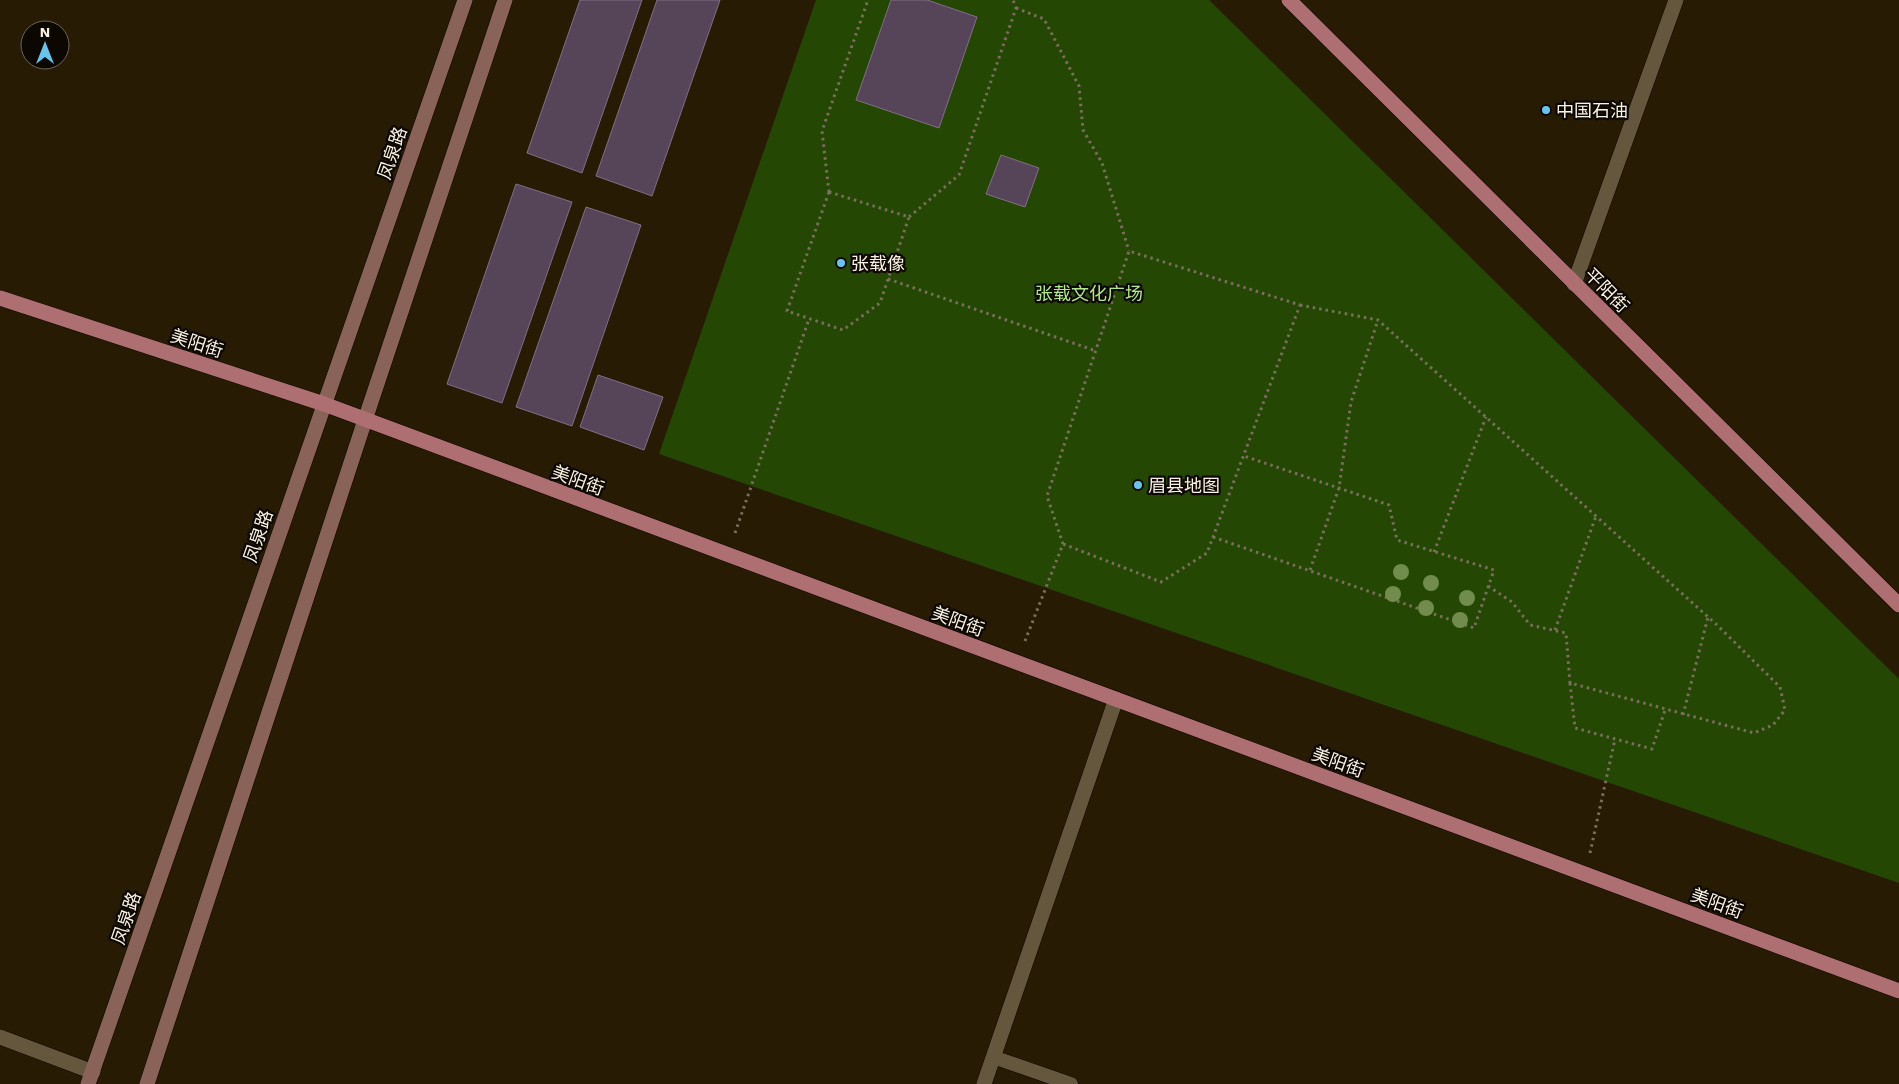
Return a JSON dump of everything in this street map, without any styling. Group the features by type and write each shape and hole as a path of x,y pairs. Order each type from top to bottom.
{"main road":[{"name":"凤泉路","path":"91,1078 465,0"},
{"path":"147,1084 505,0"},
{"name":"平阳街","path":"1289,0 1899,605"},
{"name":"美阳街","path":"0,298 324,404 1899,990"}],"street":[{"path":"1574,284 1676,0"},
{"path":"984,1084 1116,699"},
{"path":"0,1037 91,1078"}],"lane":[{"path":"993,1057 1071,1084"}],"path":[{"path":"868,0 822,131 829,192 787,311 843,330 880,303 908,217 958,175 1016,8 1013,0"},
{"path":"1016,8 1044,19 1079,86 1083,130 1102,163 1129,251 1047,496 1063,544 1017,663"},
{"path":"829,192 908,217"},
{"path":"1129,251 1300,305 1378,320 1708,617 1780,687 1784,710 1773,725 1754,733 1570,683"},
{"path":"888,280 1096,351"},
{"path":"1063,544 1160,582 1207,553 1300,305"},
{"path":"727,555 809,319"},
{"path":"1310,570 1339,488 1351,402 1378,320"},
{"path":"1434,552 1486,417"},
{"path":"1214,537 1474,628 1494,570 1397,540 1389,505 1244,456"},
{"path":"1555,630 1596,516"},
{"path":"1488,586 1512,602 1530,625 1566,633 1575,728 1652,749 1664,710"},
{"path":"1683,715 1708,617"},
{"path":"1586,874 1615,739"}],"green space":[{"name":"张载文化广场","path":"816,0 1209,0 1899,679 1899,883 659,454"}],"building":[{"path":"580,0 642,0 582,173 527,153"},
{"path":"657,0 720,0 652,196 596,176"},
{"path":"891,0 927,0 977,17 939,128 856,100"},
{"path":"1001,155 1039,168 1025,207 986,194"},
{"path":"516,184 572,202 502,403 447,384"},
{"path":"586,207 641,225 572,426 516,407"},
{"path":"598,375 663,397 644,450 580,427"}],"place":[{"name":"中国石油","path":"1546,110"},
{"name":"张载像","path":"841,263"},
{"name":"眉县地图","path":"1138,485"}]}
